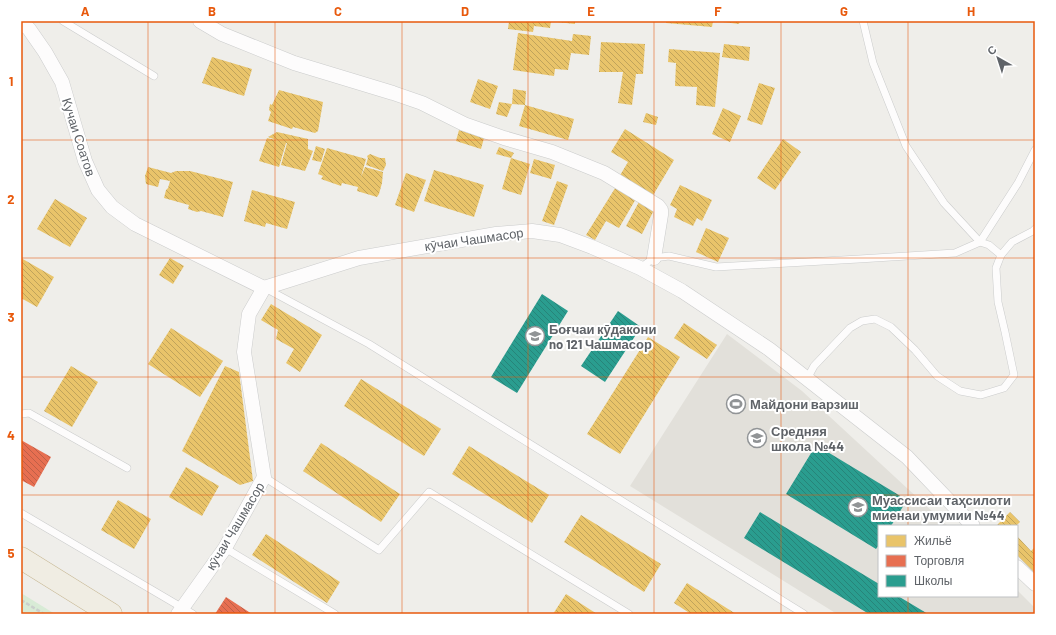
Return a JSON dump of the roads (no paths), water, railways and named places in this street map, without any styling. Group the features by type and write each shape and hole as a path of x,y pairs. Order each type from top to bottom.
{"highway":[{"path":"21,558 111,614"}],"street":[{"path":"200,21 222,34 294,63 422,103 464,124 504,138 552,152 604,173 658,206 661,210 654,258"},
{"name":"Кучаи Соатов","path":"21,22 29,29 45,52 62,82 85,161 98,190 112,207 135,224 264,288"},
{"name":"кӯчаи Чашмасор","path":"185,612 225,548 264,477 244,352 249,314 264,288 359,258 496,234 532,231 560,235 640,268 682,291 769,349 907,457 973,525"},
{"path":"1018,568 1035,584"}],"lane":[{"path":"63,21 154,76"},
{"path":"863,21 873,63 906,146 944,203 980,242 989,245 1001,255"},
{"path":"640,268 654,258 669,256 716,267 955,253 980,242 1018,183 1035,150"},
{"path":"807,379 814,366 850,328 862,320 875,319 891,327 915,350 937,376 960,391 981,395 1004,388 1014,375 998,302 996,268 1001,255 1012,242 1035,229"},
{"path":"264,288 369,344 799,613"},
{"path":"21,414 29,413 127,468"},
{"path":"264,477 378,550 429,492 629,614"},
{"path":"21,514 185,612"},
{"path":"225,548 335,614"}],"place":[{"name":"Боғчаи кӯдакони no 121 Чашмасор","path":"535,336"},
{"name":"Майдони варзиш","path":"736,404"},
{"name":"Средняя школа №44","path":"757,438"},
{"name":"Муассисаи таҳсилоти миенаи умумии №44","path":"858,507"}]}
